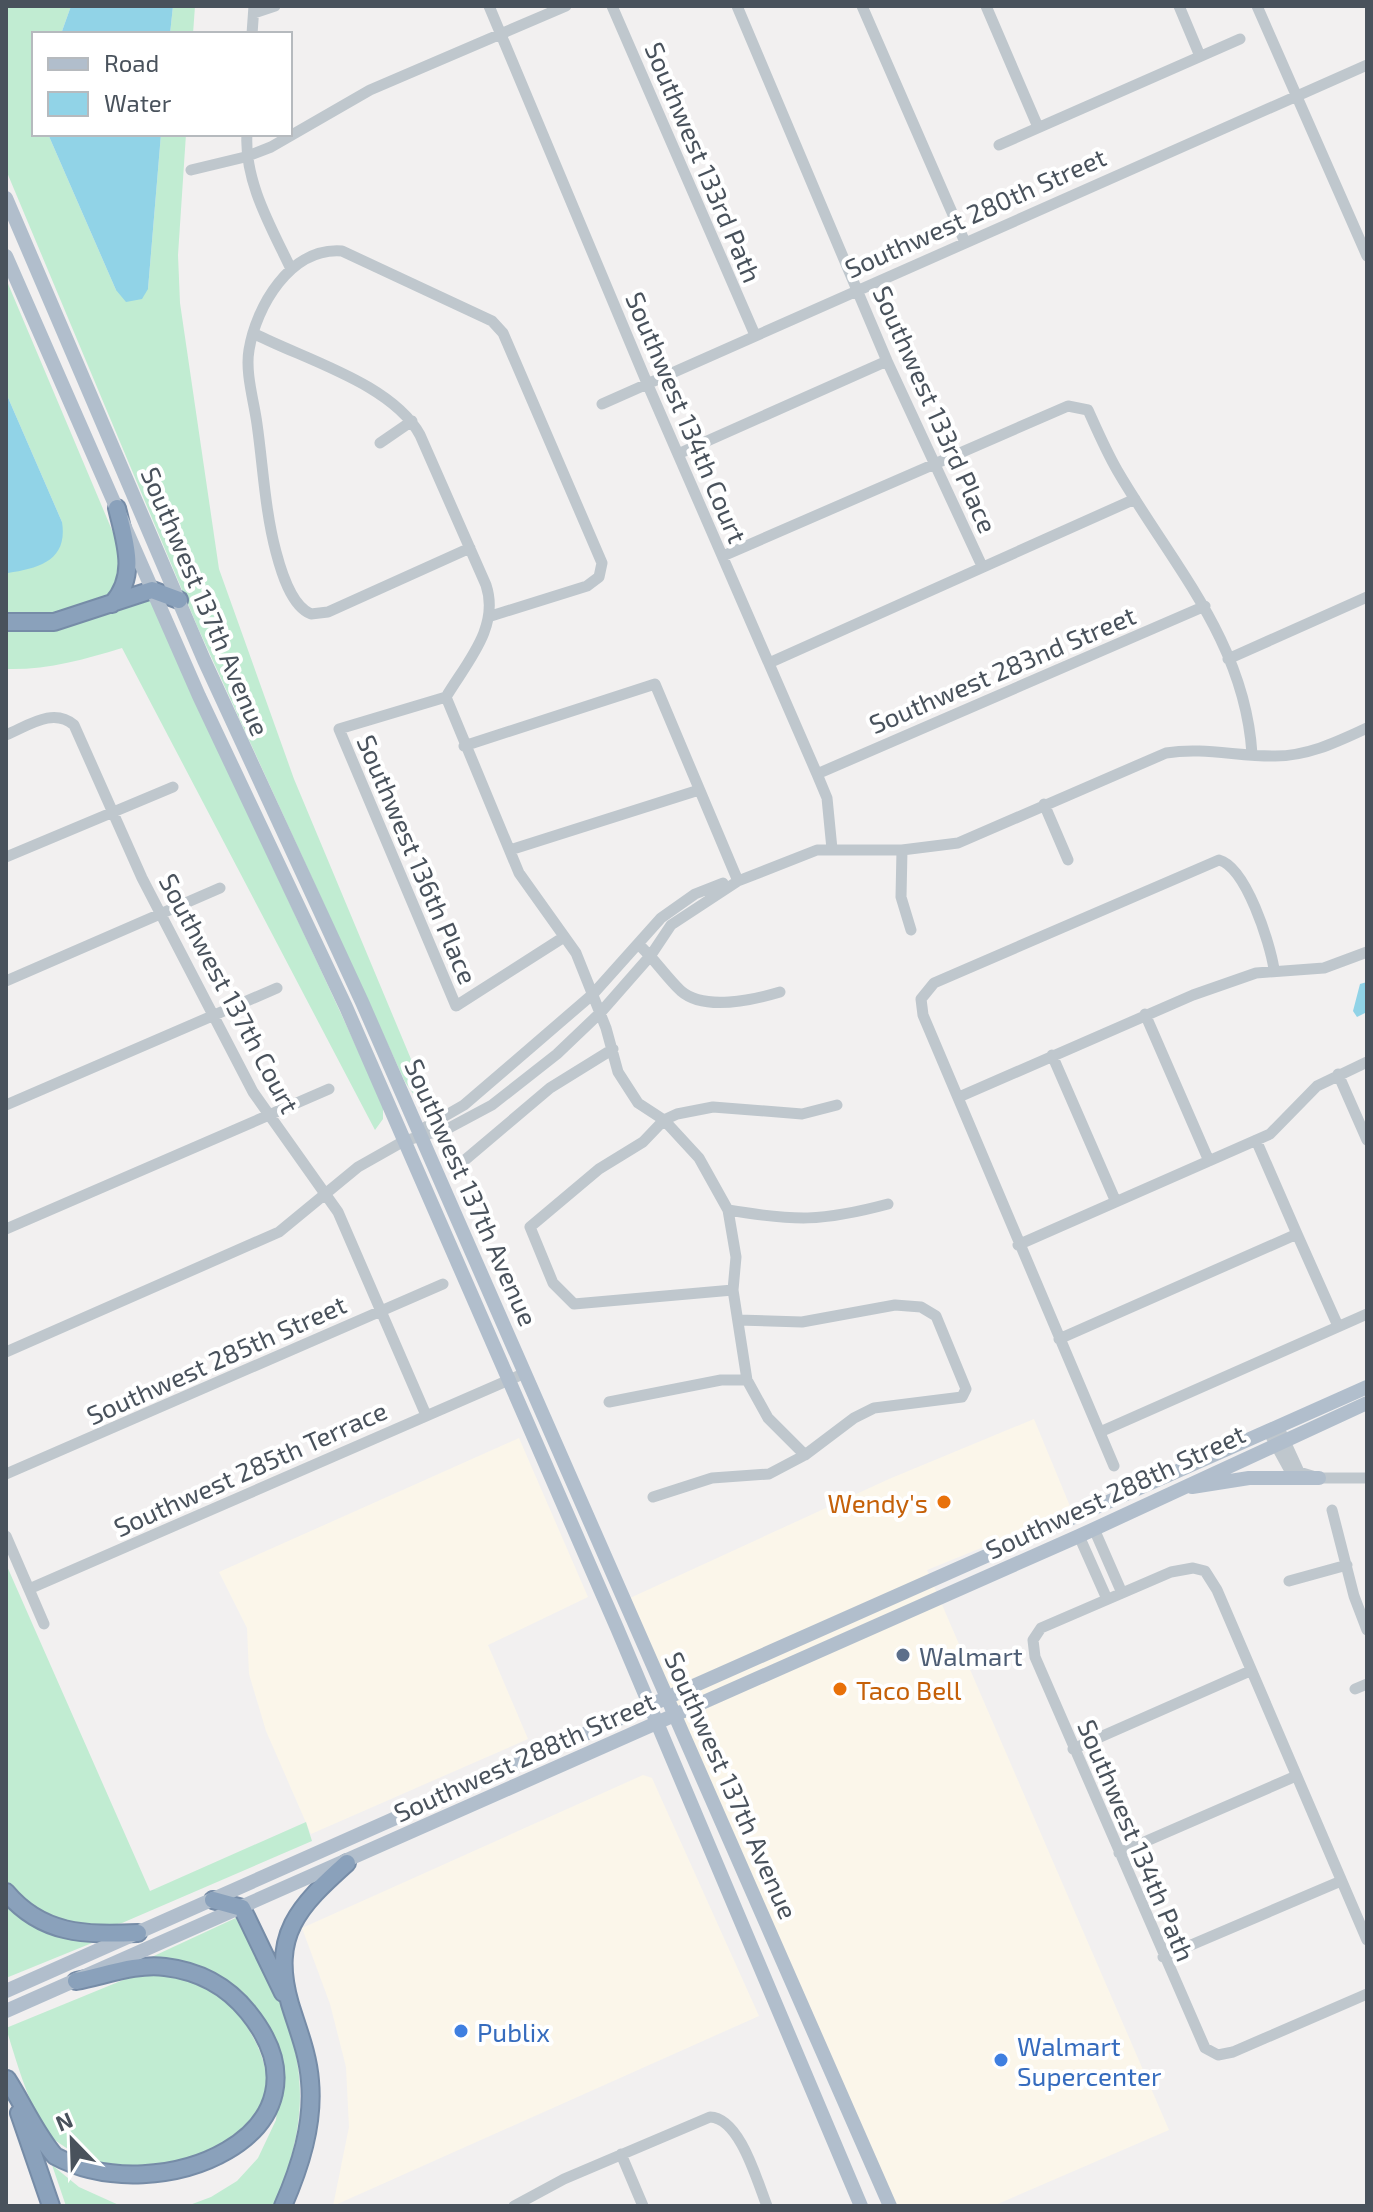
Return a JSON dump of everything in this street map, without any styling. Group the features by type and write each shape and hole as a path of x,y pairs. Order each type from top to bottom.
{"highway":[{"path":"112,604 128,577 128,554 117,508"},
{"path":"6,622 54,622 152,590 179,600"},
{"path":"283,2206 302,2154 311,2103 305,2053 291,2004 283,1957 288,1932 296,1914 347,1863"},
{"path":"6,1892 29,1915 62,1931 77,1934 138,1933"},
{"path":"213,1900 242,1908 291,2004"},
{"path":"76,1981 164,1966 198,1974 227,1990 254,2020 269,2051 272,2069 272,2099 266,2128 252,2151"},
{"path":"7,2078 56,2158 99,2189"},
{"path":"7,2078 51,2206"}],"main road":[{"name":"Southwest 137th Avenue","path":"6,198 179,600 420,1135 890,2206"},
{"name":"Southwest 137th Avenue","path":"6,256 258,827 329,969 509,1379 861,2206"},
{"name":"Southwest 288th Street","path":"6,2011 347,1863 656,1722 1079,1536 1367,1387"},
{"name":"Southwest 288th Street","path":"6,1991 667,1697 1276,1435 1367,1403"},
{"path":"1175,1489 1249,1478 1319,1478"},
{"path":"587,1559 602,1552"},
{"path":"819,2107 833,2118 871,2206"}],"street":[{"path":"252,32 254,9 275,6"},
{"name":"Southwest 134th Court","path":"489,6 647,383 827,798 832,849"},
{"path":"292,135 370,90 566,6"},
{"name":"Southwest 133rd Path","path":"612,6 755,335"},
{"name":"Southwest 133rd Place","path":"737,6 887,361 982,566"},
{"path":"862,6 964,240"},
{"path":"986,6 1038,127"},
{"path":"1179,6 1200,56"},
{"path":"1257,6 1367,256"},
{"path":"999,145 1240,39"},
{"name":"Southwest 280th Street","path":"602,404 964,240 1367,65"},
{"path":"247,136 245,157 291,269"},
{"path":"191,170 245,157 290,136"},
{"path":"470,548 328,612 305,612 295,602 273,538 249,366 255,334 277,284 291,269 329,251 342,251 499,326 601,558 601,573 592,583 579,589 491,616"},
{"path":"255,334 385,397 412,421 488,593 491,616 446,697 464,746 519,873 576,953 601,1012 618,1072 638,1103 664,1120 699,1158 728,1210 736,1257 733,1290 747,1380 768,1418 805,1455"},
{"path":"678,454 887,361"},
{"path":"723,556 1068,406 1088,410 1116,468 1205,606 1241,690 1251,727 1252,754"},
{"path":"380,443 412,421"},
{"path":"769,663 1135,499"},
{"path":"1228,659 1367,597"},
{"name":"Southwest 283nd Street","path":"817,774 1205,606"},
{"path":"464,746 655,684 738,881"},
{"name":"Southwest 136th Place","path":"446,697 339,729 456,1006 564,937"},
{"name":"Southwest 137th Court","path":"6,735 48,717 65,718 74,725 161,914 266,1114 338,1212 426,1415"},
{"path":"420,1135 424,1128 464,1105 593,994 661,918 695,894 817,850 902,850 958,843 1166,753 1186,750 1273,756 1315,750 1367,728"},
{"path":"6,857 173,787"},
{"path":"510,850 699,790"},
{"path":"1044,804 1068,860"},
{"path":"902,850 901,897 911,930"},
{"path":"1114,1466 1018,1245 921,1009 921,999 927,988 1203,864 1219,860 1237,870 1271,950 1274,969"},
{"path":"6,1352 279,1232 304,1214 325,1191 404,1141 449,1128 492,1105 557,1054 601,1012 651,955 671,925 738,881"},
{"path":"6,981 220,888"},
{"path":"638,944 682,992 695,1000 752,1000 780,992"},
{"path":"959,1097 1145,1014 1274,969 1324,968 1367,952"},
{"path":"6,1105 277,988"},
{"path":"1145,1014 1209,1161"},
{"path":"459,1165 550,1088 613,1049"},
{"path":"1052,1055 1116,1202"},
{"path":"1018,1245 1279,1128 1317,1086 1367,1062"},
{"path":"1338,1074 1367,1140"},
{"path":"6,1229 329,1089"},
{"path":"733,1290 574,1304 553,1283 530,1227 599,1169 643,1142 664,1120 713,1107 802,1114 837,1105"},
{"path":"1256,1140 1338,1326"},
{"path":"728,1210 789,1220 837,1217 888,1204"},
{"path":"1059,1339 1297,1234"},
{"name":"Southwest 285th Street","path":"6,1474 443,1284"},
{"path":"653,1497 712,1478 769,1474 805,1455 854,1418 874,1408 962,1397 966,1389 936,1316 921,1307 895,1305 802,1322 738,1320"},
{"path":"1100,1432 1367,1314"},
{"name":"Southwest 285th Terrace","path":"29,1589 525,1373"},
{"path":"609,1402 721,1380 747,1380"},
{"path":"1276,1435 1285,1465 1300,1474 1319,1478 1367,1478"},
{"path":"1332,1510 1367,1630"},
{"path":"1094,1529 1122,1593"},
{"path":"6,1536 44,1624"},
{"path":"1079,1536 1107,1599 1184,1568 1205,1571 1217,1590 1367,1940"},
{"path":"1289,1581 1347,1565"},
{"name":"Southwest 134th Path","path":"1107,1599 1049,1623 1033,1640 1035,1657 1195,2031 1211,2053 1233,2052 1367,1994"},
{"path":"1073,1749 1250,1671"},
{"path":"1119,1853 1296,1776"},
{"path":"1163,1957 1341,1881"},
{"path":"514,2206 621,2154 710,2117 719,2117 734,2128 767,2206"},
{"path":"621,2154 643,2206"}],"shaded area":[{"path":"1034,1419 1072,1511 927,1570 1169,2130 993,2206 897,2206 630,1598 889,1479"},
{"path":"519,1438 588,1597 488,1645 528,1739 311,1834 266,1731 249,1674 247,1628 219,1572"},
{"path":"643,1775 652,1778 759,2016 333,2206 349,2127 346,2067 330,2004 302,1928"}],"green space":[{"path":"6,6 71,6 62,32 32,32 32,136 49,136 116,290 148,289 161,136 186,136 178,255 180,303 219,569 294,779 431,1107 419,1102 405,1082 198,628 6,170"},
{"path":"173,6 195,6 193,32 170,32"},
{"path":"6,279 125,561 113,594 52,615 6,616 6,573 62,522 6,393"},
{"path":"137,598 150,599 383,1106 383,1119 375,1130 122,648 65,663 6,669 6,627"},
{"path":"6,1564 150,1891 306,1822 312,1841 122,1923 89,1927 73,1925 43,1915 17,1896 6,1883"},
{"path":"6,1900 61,1936 92,1943 6,1978"},
{"path":"240,1916 288,2025 300,2090 298,2125 274,2206 187,2206 211,2197 237,2181 258,2158 276,2120 280,2085 245,2001 143,1961"},
{"path":"145,1971 194,1980 229,2002 249,2030 266,2074 262,2111 242,2139 210,2159 171,2169 128,2169 86,2158 49,2135 29,2097 6,2028"},
{"path":"52,2165 79,2187 121,2206 66,2206"}],"water":[{"path":"71,6 173,6 170,32 62,32"},
{"path":"49,136 161,136 148,289 142,299 126,302 116,290"},
{"path":"6,393 62,522 63,535 56,554 49,560 8,573"},
{"path":"1367,982 1367,1012 1357,1017 1353,1011 1360,984"}],"place":[{"name":"Wendy's","path":"944,1502"},
{"name":"Walmart","path":"903,1655"},
{"name":"Taco Bell","path":"840,1689"},
{"name":"Publix","path":"461,2031"},
{"name":"Walmart Supercenter","path":"1001,2060"}]}
